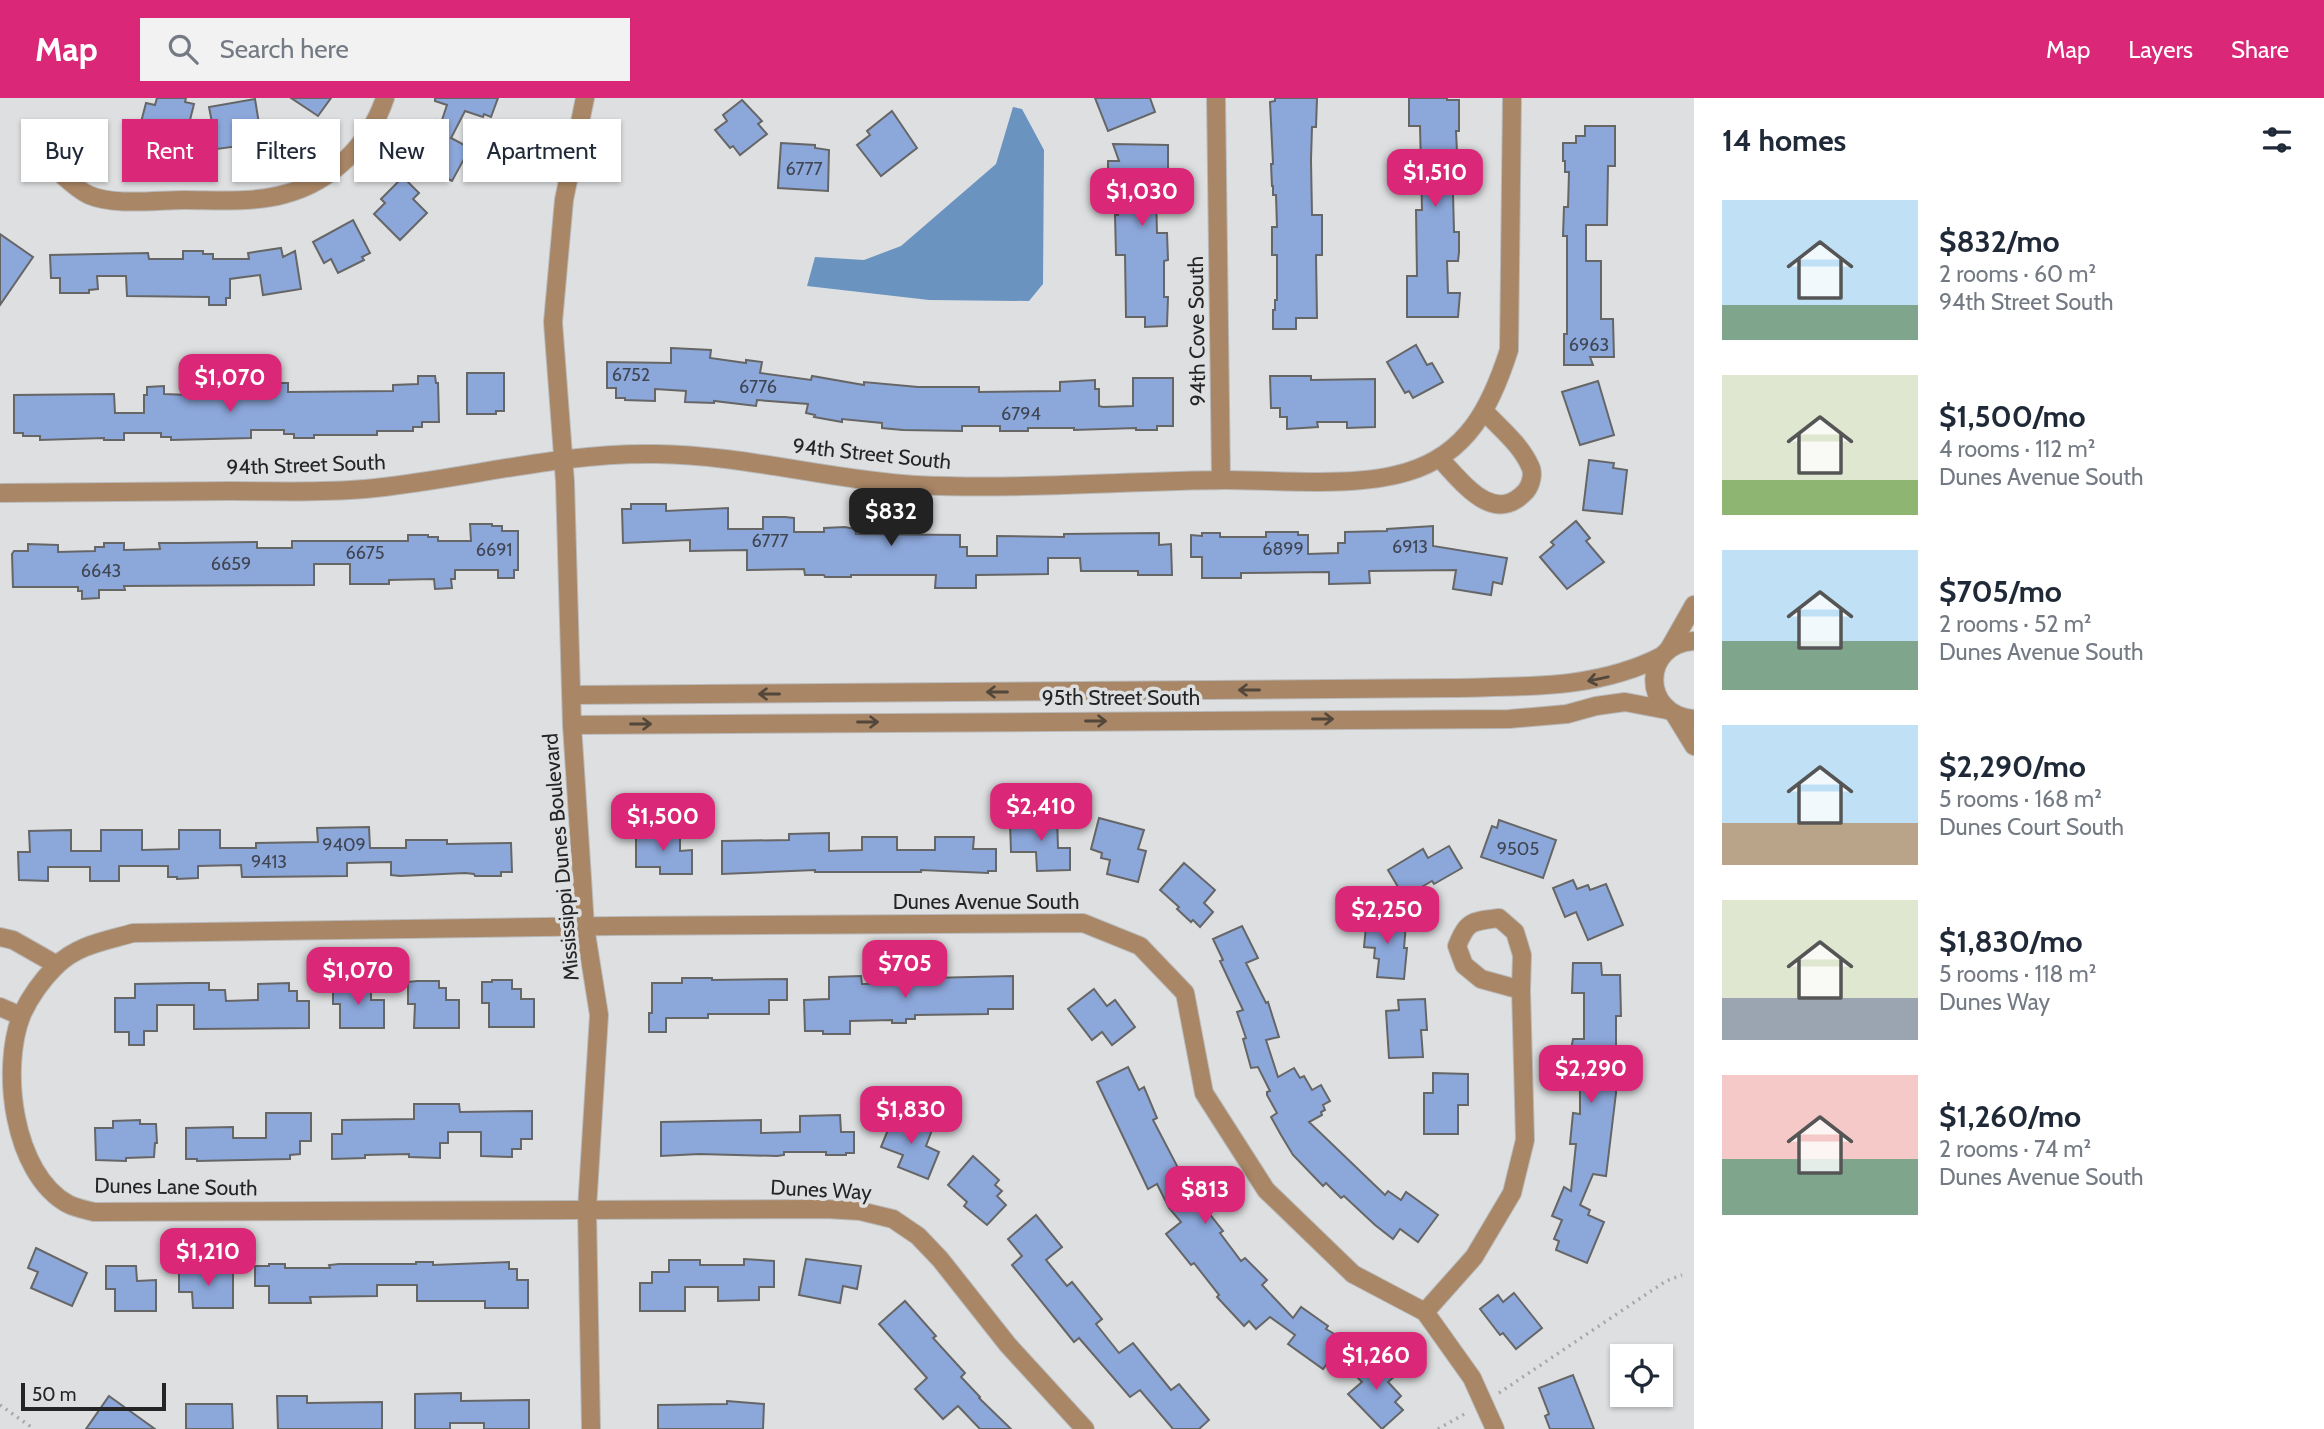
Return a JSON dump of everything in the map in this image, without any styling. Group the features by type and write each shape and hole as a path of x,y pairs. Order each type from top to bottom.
{"street":[{"path":"71,182 87,194 113,200 240,200 285,194 313,183 336,168 362,143 380,113 385,98"},
{"name":"Mississippi Dunes Boulevard","path":"585,98 564,200 553,322 563,460 572,725 585,926 599,1015 587,1209 591,1429"},
{"name":"94th Cove South","path":"1216,98 1221,480"},
{"name":"94th Street South","path":"0,493 364,489 563,460 654,454 722,458 913,485 1221,480 1371,481 1410,471 1439,458 1464,437 1485,412 1497,388 1509,350 1512,98"},
{"path":"1439,458 1468,488 1485,500 1496,505 1516,501 1529,488 1532,469 1524,454 1485,412"},
{"path":"1694,605 1654,674 1656,694 1694,746"},
{"name":"95th Street South","path":"573,695 1554,685 1626,673 1666,653 1677,644 1694,641"},
{"name":"95th Street South","path":"572,725 1509,719 1567,714 1625,702 1694,719"},
{"path":"1425,1312 1474,1256 1512,1193 1525,1140 1522,955 1515,932 1499,918 1480,920 1464,928 1457,946 1464,965 1481,979 1521,990"},
{"name":"Dunes Avenue South","path":"585,926 1083,923 1140,946 1185,993 1204,1093 1266,1190 1353,1273 1425,1312 1472,1378 1495,1429"},
{"name":"Dunes Lane South","path":"585,926 133,933 82,947 57,965 36,988 21,1016 10,1075 20,1138 47,1187 69,1205 94,1212 587,1209"},
{"path":"0,937 13,940 57,965"},
{"path":"0,1007 21,1016"},
{"name":"Dunes Way","path":"587,1209 826,1209 860,1211 893,1219 918,1236 940,1259 1008,1345 1085,1429"}],"path":[{"path":"1438,1429 1483,1404 1666,1281 1682,1275"},
{"path":"0,1405 34,1429"}],"water":[{"path":"1013,107 1022,109 1044,150 1043,284 1029,301 929,300 807,286 815,257 864,260 901,246 996,164"}],"building":[{"path":"157,98 186,98 185,102 194,104 190,119 142,119 146,103 155,105"},
{"path":"291,98 331,98 318,116"},
{"path":"435,98 498,98 491,117 465,111 451,138 463,144 463,161 452,181 449,179 449,119 442,119 447,105 435,101"},
{"path":"1095,98 1150,98 1155,112 1108,131"},
{"path":"1275,98 1317,98 1316,127 1312,127 1311,160 1312,215 1322,215 1322,255 1316,255 1317,318 1296,318 1296,329 1273,329 1273,310 1277,300 1277,255 1272,255 1272,227 1277,227 1276,195 1273,195 1272,186 1270,102 1275,101"},
{"path":"1409,98 1459,100 1459,131 1456,131 1459,193 1453,193 1454,232 1459,232 1459,252 1458,261 1447,261 1448,293 1460,293 1458,317 1407,317 1407,276 1417,276 1416,210 1422,210 1420,126 1409,126"},
{"path":"255,99 258,119 232,119 232,147 218,149 218,119 211,119 209,107"},
{"path":"742,100 762,121 758,124 767,134 740,155 733,146 730,148 715,130 727,121 723,115"},
{"path":"892,111 917,148 881,176 857,145 870,135 867,131"},
{"path":"1585,126 1615,126 1615,166 1608,166 1607,225 1586,225 1586,261 1601,261 1601,319 1613,319 1614,357 1590,357 1593,365 1564,365 1564,334 1567,334 1567,236 1563,236 1564,207 1568,207 1569,172 1565,172 1563,143 1576,143 1576,136 1585,136"},
{"path":"781,143 815,145 815,148 829,150 828,191 778,188"},
{"path":"1113,144 1168,145 1171,195 1156,195 1157,233 1167,233 1168,260 1164,261 1164,297 1168,297 1167,326 1145,327 1145,317 1126,317 1125,255 1116,255 1115,215 1118,215 1119,182 1108,182 1108,161 1119,161"},
{"path":"398,182 408,182 419,193 413,199 427,213 400,240 374,214 385,203 381,199"},
{"path":"353,220 370,253 362,257 364,260 338,273 331,259 324,263 313,242"},
{"path":"0,234 33,257 0,305"},
{"path":"281,248 283,257 295,251 301,289 263,295 260,275 230,279 230,298 226,298 226,305 209,305 209,297 127,296 126,276 97,276 98,289 89,290 89,293 60,293 60,278 51,278 50,255 148,253 149,259 183,259 183,251 203,251 203,254 213,254 213,259 249,259 248,253"},
{"path":"1416,345 1427,365 1432,363 1443,382 1413,398 1409,391 1405,393 1387,362"},
{"path":"671,348 711,350 710,358 746,363 746,360 762,362 760,373 811,380 812,376 864,385 864,382 918,387 979,387 979,392 1060,391 1060,382 1095,380 1095,389 1099,389 1099,406 1103,407 1133,406 1133,378 1173,378 1173,426 1157,426 1157,430 1028,428 1028,431 1000,431 1000,426 962,426 962,431 903,430 882,428 882,423 842,419 842,422 814,417 815,415 806,413 808,404 757,400 756,406 714,401 685,402 686,391 655,389 655,401 625,400 616,398 616,388 607,388 607,362 671,363"},
{"path":"467,373 504,373 504,411 496,411 496,414 467,414"},
{"path":"418,376 435,376 438,383 439,422 422,422 422,427 413,427 413,431 377,431 377,435 314,435 314,438 294,438 294,434 284,434 284,430 251,430 251,438 171,440 171,437 161,437 161,433 124,433 124,440 40,440 40,436 14,433 14,395 114,394 115,413 144,413 147,387 164,386 164,394 190,395 268,395 268,392 271,392 271,383 288,383 288,392 393,391 393,385 418,384"},
{"path":"1270,376 1311,376 1311,380 1375,379 1375,427 1347,428 1347,422 1317,422 1318,427 1287,429 1287,417 1280,417 1280,408 1271,408"},
{"path":"1598,381 1614,435 1580,445 1562,392"},
{"path":"1589,460 1614,463 1613,468 1627,470 1622,514 1583,510"},
{"path":"631,504 666,504 666,511 728,508 728,529 763,529 763,517 785,517 794,518 794,532 824,532 824,528 845,527 855,529 856,534 960,535 960,547 967,547 967,556 997,556 997,536 1064,537 1064,534 1159,533 1159,545 1171,544 1172,575 1138,575 1138,571 1081,571 1080,558 1048,558 1048,574 976,575 976,588 935,588 936,575 825,577 805,575 804,569 747,570 747,550 690,551 690,540 623,543 622,509 631,509"},
{"path":"1576,521 1590,538 1586,541 1604,562 1567,589 1540,557 1554,545 1551,542"},
{"path":"470,524 492,524 502,526 502,531 518,531 518,570 514,570 514,578 498,578 498,570 455,570 455,579 451,579 452,588 435,589 434,579 389,580 389,584 350,584 350,564 314,564 314,585 124,586 125,590 99,590 99,598 82,599 82,591 78,591 78,587 13,587 12,554 14,551 28,551 28,544 58,545 58,552 95,551 95,547 104,547 104,543 124,543 124,550 160,549 159,543 257,542 257,548 292,548 292,541 408,541 408,535 438,537 438,541 471,541"},
{"path":"1433,526 1433,546 1507,558 1502,584 1493,582 1491,595 1453,589 1456,570 1369,571 1370,583 1329,584 1329,572 1241,573 1241,578 1202,578 1202,557 1191,557 1191,535 1202,536 1202,533 1220,533 1220,537 1266,537 1266,532 1298,532 1298,535 1308,535 1308,554 1338,553 1338,543 1345,543 1345,532"},
{"path":"1057,817 1058,848 1070,848 1070,870 1037,871 1036,852 1011,852 1010,822"},
{"path":"1099,818 1144,830 1138,849 1146,851 1138,882 1107,874 1110,860 1101,858 1102,853 1091,849"},
{"path":"1499,820 1556,840 1543,878 1481,857 1492,826 1497,828"},
{"path":"369,827 370,848 406,848 406,840 447,840 447,844 511,843 512,872 501,872 501,876 475,876 465,873 400,876 391,875 391,862 347,863 347,876 242,877 241,865 198,866 198,878 177,879 168,877 168,866 119,866 119,881 90,881 90,867 48,867 48,881 19,880 18,852 30,852 29,831 71,830 71,851 101,851 101,830 142,830 142,850 179,849 179,830 220,830 220,848 256,848 256,843 318,842 317,828"},
{"path":"636,832 680,832 680,851 692,850 692,874 660,874 660,867 636,867"},
{"path":"829,833 829,851 862,850 862,837 897,837 897,850 935,850 935,837 974,837 973,849 996,849 996,871 815,870 722,874 722,841 789,840 789,834"},
{"path":"1449,846 1462,868 1404,897 1388,870 1423,849 1428,858"},
{"path":"1184,863 1215,890 1204,903 1213,912 1200,927 1193,920 1191,922 1160,890"},
{"path":"1573,880 1577,889 1588,885 1590,890 1606,884 1623,925 1588,940 1576,912 1565,917 1553,888"},
{"path":"1367,916 1399,919 1398,923 1406,924 1404,979 1377,977 1379,959 1374,958 1375,948 1364,947"},
{"path":"1242,926 1258,958 1246,963 1266,1003 1268,1002 1279,1037 1266,1040 1278,1077 1294,1068 1300,1078 1304,1076 1312,1090 1321,1085 1330,1101 1323,1105 1325,1110 1321,1112 1322,1115 1309,1122 1385,1195 1388,1191 1401,1200 1406,1192 1438,1215 1418,1242 1400,1229 1393,1239 1344,1196 1341,1198 1326,1183 1323,1186 1293,1155 1281,1135 1271,1117 1277,1113 1267,1095 1270,1091 1258,1067 1251,1068 1243,1039 1246,1038 1237,1012 1243,1010 1220,961 1223,960 1213,939"},
{"path":"1573,963 1601,963 1602,975 1620,975 1621,1016 1616,1016 1616,1093 1606,1176 1593,1174 1580,1205 1590,1210 1588,1215 1604,1222 1587,1263 1556,1250 1559,1241 1554,1239 1562,1220 1552,1216 1564,1187 1571,1191 1576,1144 1570,1144 1573,1113 1580,1114 1580,1070 1571,1070 1571,1050 1573,1039 1584,1039 1584,993 1572,993"},
{"path":"929,975 929,978 1013,976 1013,1009 988,1009 988,1014 915,1015 915,1019 906,1019 906,1023 892,1023 892,1020 850,1021 850,1034 805,1031 804,1000 829,999 829,977 861,976 862,984 906,983 906,976"},
{"path":"682,978 787,979 787,1000 769,1000 769,1014 708,1014 708,1018 666,1018 666,1032 649,1032 652,983 682,983"},
{"path":"512,980 512,989 521,989 521,999 534,999 534,1027 489,1027 489,1003 482,1003 482,982"},
{"path":"439,981 439,988 446,988 446,1000 459,1000 459,1028 414,1028 415,1004 408,1004 408,982"},
{"path":"363,982 363,989 371,989 371,1000 384,1000 384,1028 340,1028 340,1004 333,1004 333,983"},
{"path":"209,983 209,990 225,990 226,1001 258,1000 258,984 289,983 289,991 297,991 297,1001 309,1001 309,1028 194,1029 194,1005 157,1005 157,1031 144,1031 144,1045 129,1045 129,1032 115,1032 115,998 135,998 135,984"},
{"path":"1094,989 1107,1006 1115,1000 1135,1027 1112,1045 1102,1032 1092,1040 1068,1009"},
{"path":"1425,999 1427,1030 1421,1030 1423,1057 1389,1058 1386,1011 1399,1010 1398,1000"},
{"path":"1128,1067 1139,1090 1144,1087 1157,1118 1153,1120 1200,1210 1204,1207 1223,1231 1220,1233 1241,1261 1245,1258 1267,1280 1262,1285 1293,1318 1301,1307 1336,1335 1331,1342 1339,1347 1323,1369 1288,1344 1295,1335 1270,1317 1256,1329 1249,1321 1244,1326 1217,1297 1219,1295 1194,1263 1191,1265 1166,1234 1181,1222 1169,1208 1157,1184 1148,1189 1097,1082"},
{"path":"1433,1073 1468,1074 1468,1105 1458,1105 1458,1134 1424,1134 1424,1093 1433,1093"},
{"path":"414,1104 459,1104 460,1112 532,1111 532,1139 521,1139 521,1149 512,1149 512,1157 481,1156 481,1132 448,1132 448,1143 440,1143 440,1158 409,1157 409,1154 332,1159 332,1134 342,1134 342,1120 414,1119"},
{"path":"266,1113 311,1113 311,1141 300,1141 300,1154 290,1155 290,1159 186,1159 186,1128 233,1127 233,1138 266,1138"},
{"path":"840,1115 841,1132 854,1132 854,1153 661,1156 661,1122 761,1120 761,1133 800,1132 800,1116"},
{"path":"894,1115 932,1130 926,1146 939,1152 928,1179 898,1167 903,1155 881,1147"},
{"path":"140,1120 140,1124 156,1124 157,1143 154,1157 126,1158 126,1161 96,1160 95,1128 113,1128 113,1121"},
{"path":"973,1156 999,1180 995,1185 1002,1191 997,1196 1006,1205 987,1225 964,1206 967,1202 948,1185"},
{"path":"1036,1215 1062,1247 1046,1260 1067,1286 1072,1282 1102,1319 1096,1324 1119,1353 1133,1343 1171,1390 1179,1384 1209,1420 1199,1429 1173,1429 1140,1390 1130,1397 1079,1338 1074,1342 1012,1265 1022,1256 1008,1239"},
{"path":"36,1248 87,1273 72,1306 31,1288 38,1272 28,1268"},
{"path":"744,1259 774,1261 774,1287 759,1287 759,1300 718,1301 718,1287 685,1287 685,1311 640,1311 640,1283 652,1283 652,1272 669,1272 669,1260 700,1260 700,1265 744,1265"},
{"path":"806,1259 861,1266 857,1289 843,1286 840,1303 799,1295"},
{"path":"433,1262 433,1265 509,1262 509,1269 517,1269 517,1280 528,1280 528,1308 485,1308 485,1301 417,1301 417,1285 377,1285 377,1296 310,1297 311,1303 269,1303 269,1286 255,1286 255,1266 285,1264 285,1268 330,1268 329,1265 339,1264"},
{"path":"106,1266 136,1266 137,1281 156,1280 156,1311 115,1311 115,1289 106,1289"},
{"path":"208,1269 208,1273 233,1273 233,1308 193,1308 192,1292 179,1292 179,1271"},
{"path":"1514,1293 1542,1328 1516,1349 1503,1333 1500,1335 1480,1309 1498,1295 1503,1302"},
{"path":"905,1301 936,1336 933,1338 965,1373 961,1377 1011,1429 980,1429 958,1406 943,1419 915,1389 927,1378 879,1324"},
{"path":"1373,1353 1395,1376 1388,1382 1401,1396 1395,1402 1403,1410 1382,1429 1348,1394 1362,1382 1352,1372"},
{"path":"1573,1375 1594,1429 1550,1429 1545,1416 1549,1414 1539,1388"},
{"path":"461,1393 461,1401 529,1400 529,1429 484,1429 484,1423 450,1423 450,1429 415,1429 415,1394"},
{"path":"109,1396 155,1429 86,1429"},
{"path":"277,1396 307,1396 307,1403 382,1402 382,1429 278,1429"},
{"path":"727,1401 764,1404 763,1429 658,1429 658,1405 727,1404"},
{"path":"186,1404 232,1404 233,1429 186,1429"}]}
